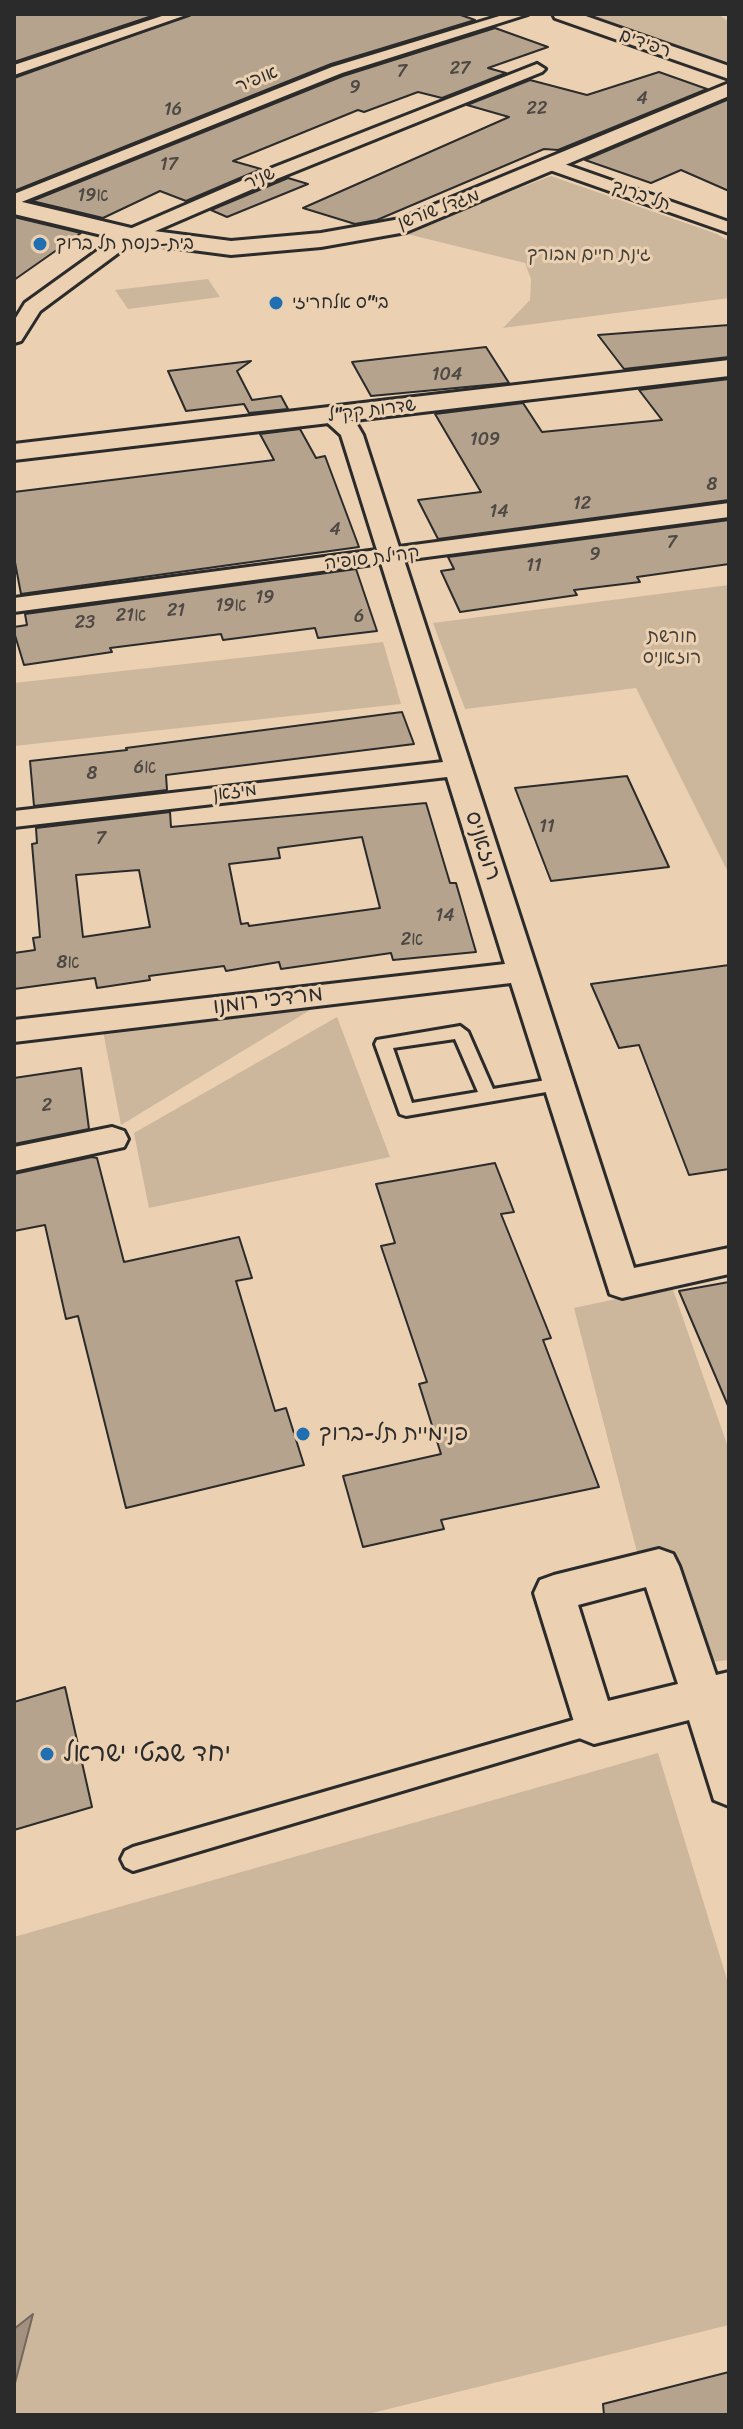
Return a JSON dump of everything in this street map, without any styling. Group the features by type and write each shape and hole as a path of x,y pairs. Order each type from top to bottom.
{"main road":[{"name":"רפידים","path":"562,14 729,73"},
{"name":"מגדל שורשן","path":"14,207 131,235 231,248 321,240 406,225 729,89"},
{"name":"שדרות קק\"ל","path":"14,452 729,368"},
{"name":"שדרות קק\"ל","path":"14,475 729,391"}],"street":[{"path":"14,70 182,14"},
{"name":"אופיר","path":"14,200 337,70 521,14"},
{"name":"שניר","path":"14,337 32,307 131,235 263,178 537,69"},
{"name":"תל ברוך","path":"553,165 729,228"},
{"path":"331,416 348,428 352,435"},
{"name":"רוזאניס","path":"352,435 622,1284 729,1261"},
{"name":"קהילת סופיה","path":"14,605 729,510"},
{"name":"מיזאן","path":"14,819 457,768"},
{"name":"מרדכי רומנו","path":"14,1031 522,972"},
{"path":"14,1159 112,1139"},
{"path":"716,1694 594,1724 554,1593 659,1566 716,1694 729,1785"}],"lane":[{"path":"488,1096 460,1032 383,1044 406,1110 488,1096 558,1084"},
{"path":"133,1859 594,1724"}],"green space":[{"path":"587,14 718,14 729,22 729,66"},
{"name":"גינת חיים מבורך","path":"551,176 717,234 729,241 729,298 503,328 530,300 531,279 525,263 403,233"},
{"path":"208,279 220,297 128,309 115,290"},
{"name":"חורשת רוזאניס","path":"729,585 729,874 636,688 465,709 433,623"},
{"path":"383,642 401,704 14,746 14,683"},
{"path":"315,1007 121,1125 103,1031"},
{"path":"337,1017 390,1157 149,1208 134,1133"},
{"path":"672,1287 729,1450 729,1660 701,1663 674,1553 638,1556 574,1308"},
{"path":"658,1753 729,1986 729,2325 364,2415 14,2415 14,1937"}],"shaded area":[{"path":"33,2314 14,2387 14,2329"}],"building":[{"path":"14,14 158,14 14,62"},
{"path":"192,14 458,14 475,20 331,64 14,191 14,78"},
{"path":"495,28 548,47 488,68 506,73 442,98 418,92 364,112 358,110 233,161 261,169 186,201 160,191 103,218 32,201 343,76"},
{"path":"659,72 707,89 558,150 544,149 377,220 355,224 303,208 509,117 467,105 530,80 587,95"},
{"path":"729,99 729,191 681,170 651,183 585,160"},
{"path":"288,178 308,184 227,217 211,210"},
{"path":"14,217 81,233 14,280"},
{"path":"729,325 729,357 624,369 598,335"},
{"path":"486,347 509,383 371,396 352,362"},
{"path":"251,361 237,371 252,400 281,396 288,409 249,413 244,404 186,411 168,371"},
{"path":"729,379 729,500 438,539 418,500 481,492 435,414 523,403 542,432 662,420 639,390"},
{"path":"300,429 316,458 325,456 359,547 21,594 14,557 14,492 274,460 260,434"},
{"path":"729,520 729,564 637,577 640,582 574,590 577,595 460,612 441,571 454,569 448,557"},
{"path":"356,569 377,631 318,638 315,628 223,640 221,634 110,648 112,652 24,665 14,632 14,627 27,625 25,614"},
{"path":"402,712 414,744 166,775 167,790 34,806 30,761"},
{"path":"627,776 669,867 551,881 515,788"},
{"path":"426,803 450,883 456,883 476,952 393,960 391,953 281,969 279,962 226,971 224,966 149,976 150,980 97,988 95,978 14,989 14,953 35,950 33,938 40,937 32,844 37,843 36,828 170,812 171,827","holes":["362,837 380,908 249,926 248,923 241,924 229,864 280,858 278,848","139,870 150,927 83,937 76,875"]},
{"path":"729,965 729,1169 689,1175 639,1045 619,1048 591,984"},
{"path":"81,1068 89,1129 14,1144 14,1078"},
{"path":"97,1158 124,1262 239,1237 252,1278 236,1281 275,1411 286,1408 304,1465 126,1508 78,1316 66,1319 45,1225 14,1231 14,1174"},
{"path":"495,1163 514,1212 501,1214 551,1338 543,1340 599,1487 441,1520 444,1529 363,1547 343,1476 441,1454 419,1384 427,1382 381,1246 395,1243 376,1184"},
{"path":"729,1282 729,1408 679,1291"},
{"name":"יחד שבטי ישראל","path":"65,1687 92,1807 14,1830 14,1702"},
{"path":"729,2372 729,2415 604,2415 603,2404"}],"place":[{"name":"בית-כנסת תל ברוך","path":"40,244"},
{"name":"בי\"ס אלחריזי","path":"276,303"},
{"name":"פנימיית תל-ברוך","path":"303,1434"},
{"name":"יחד שבטי ישראל","path":"47,1754"}]}
